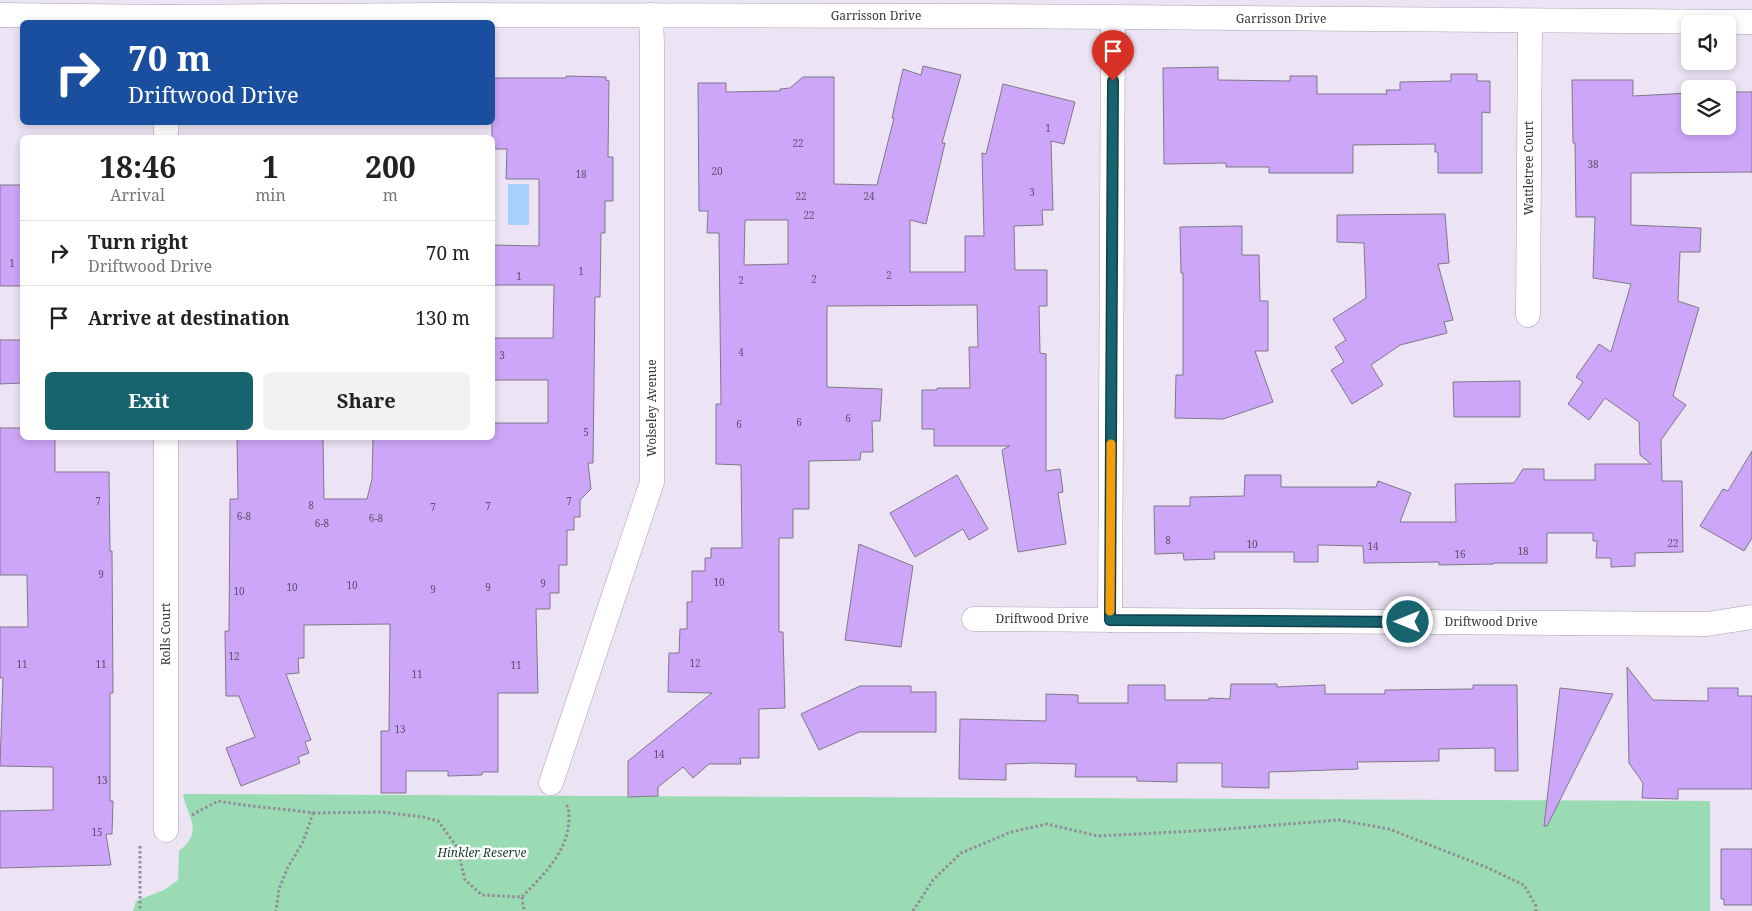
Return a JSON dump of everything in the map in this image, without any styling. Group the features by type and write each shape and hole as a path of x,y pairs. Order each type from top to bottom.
{"street":[{"name":"Garrisson Drive","path":"0,15 166,20 441,15 970,16 1752,22"},
{"name":"Wolseley Avenue","path":"550,783 652,482 651,16"},
{"path":"1110,620 1113,18"},
{"name":"Wattletree Court","path":"1528,315 1530,21"},
{"name":"Rolls Court","path":"166,440 166,830"},
{"name":"Driftwood Drive","path":"974,619 1707,624 1752,617"}],"path":[{"path":"166,830 218,801 241,806 313,812 381,812 423,817 438,821 457,847 465,880 482,896 522,897 558,857 569,828 569,808 550,783"},
{"path":"276,911 279,890 288,867 303,842 313,812"},
{"path":"913,911 933,880 961,853 1011,832 1047,824 1098,836 1213,830 1339,820 1389,829 1486,867 1524,885 1536,906 1536,911"},
{"path":"140,846 140,911"},
{"path":"522,897 524,911"}],"green space":[{"name":"Hinkler Reserve","path":"183,794 1710,801 1710,911 133,911 136,901 164,890 178,880 179,851 187,844 193,830"}],"water":[{"path":"508,184 529,184 529,225 508,225"}],"building":[{"path":"923,66 961,75 942,143 945,143 926,224 910,220 910,272 965,272 965,236 984,236 982,153 986,154 1003,84 1075,102 1064,144 1051,141 1053,210 1042,210 1043,225 1014,226 1015,270 1047,270 1047,306 1039,306 1040,353 1046,354 1046,471 1060,469 1063,492 1058,493 1066,544 1018,552 1002,450 1010,446 934,446 934,429 922,429 922,390 970,388 969,347 978,347 977,305 827,306 827,387 882,389 880,421 872,421 873,452 861,452 860,460 809,461 809,509 793,509 793,538 779,538 779,632 783,632 785,708 759,709 759,758 740,758 741,764 709,764 693,778 683,767 658,787 658,796 628,797 628,761 712,693 668,692 669,653 679,653 680,629 687,629 687,602 692,602 692,571 705,571 705,558 711,558 711,548 742,548 741,465 716,464 716,404 721,404 719,233 707,233 708,211 699,211 698,83 726,83 726,92 780,91 780,89 790,88 803,77 834,77 834,184 877,185 894,118 892,118 903,69 921,75","holes":["745,220 788,220 788,264 744,265"]},
{"path":"1218,67 1218,80 1290,81 1290,76 1317,76 1317,94 1387,94 1386,90 1400,90 1400,82 1451,81 1451,74 1477,74 1477,81 1490,81 1490,113 1482,112 1482,173 1438,173 1438,152 1435,152 1435,144 1353,145 1353,173 1269,173 1269,167 1226,167 1226,163 1164,164 1163,68"},
{"path":"566,76 606,77 606,80 609,81 608,157 613,157 613,201 605,201 605,233 601,233 600,297 595,297 593,463 588,463 591,489 580,500 580,517 574,517 574,530 567,530 567,565 559,565 559,593 550,593 550,609 536,609 538,693 498,693 498,772 482,772 482,775 448,776 448,771 406,771 406,793 381,793 381,731 389,731 390,624 304,625 304,658 298,658 299,673 286,674 311,740 305,742 309,753 298,757 300,763 241,786 226,748 255,737 239,696 226,696 225,631 229,631 230,499 238,499 237,440 323,440 324,499 367,499 372,479 373,440 495,440 495,423 548,423 548,380 495,380 495,338 553,338 554,285 495,285 495,245 539,246 539,179 506,179 507,149 495,149 495,135 492,135 492,125 495,125 495,78 566,78"},
{"path":"1572,80 1633,80 1633,96 1681,93 1681,135 1736,135 1736,92 1752,92 1752,172 1631,173 1631,225 1701,228 1700,252 1680,252 1678,301 1699,308 1673,396 1686,405 1661,440 1662,481 1682,481 1683,552 1635,553 1635,566 1611,567 1611,558 1596,558 1597,541 1593,541 1593,533 1547,533 1547,563 1439,565 1439,562 1364,563 1363,546 1318,545 1318,562 1294,562 1294,552 1214,552 1215,559 1184,560 1183,553 1155,554 1154,506 1190,506 1190,497 1244,496 1245,475 1281,475 1281,487 1376,487 1378,481 1411,493 1400,522 1456,522 1455,484 1514,483 1523,469 1544,469 1544,480 1595,480 1595,464 1651,464 1640,455 1639,422 1605,398 1589,420 1568,404 1583,382 1576,377 1599,344 1611,352 1631,284 1593,278 1595,217 1576,217 1575,143 1573,143"},
{"path":"0,185 20,185 20,286 0,286"},
{"path":"1445,214 1449,263 1438,264 1453,320 1444,322 1447,333 1400,345 1371,365 1383,385 1352,404 1331,370 1344,362 1335,347 1346,340 1333,319 1366,298 1364,243 1337,242 1337,215"},
{"path":"1242,226 1242,255 1259,255 1260,301 1268,301 1268,351 1255,351 1273,402 1223,419 1175,418 1176,375 1183,375 1183,273 1181,273 1180,227"},
{"path":"0,340 20,340 20,383 0,384"},
{"path":"1520,381 1520,417 1454,417 1453,382"},
{"path":"0,428 20,428 20,440 55,440 55,472 109,472 110,551 112,551 113,693 110,693 110,801 113,801 112,834 106,834 111,865 0,868 0,811 53,810 53,767 0,766 3,678 0,678 0,627 28,627 27,575 0,575"},
{"path":"1752,451 1752,538 1744,551 1700,526 1723,489 1728,491"},
{"path":"957,475 988,529 969,540 963,529 915,557 890,513"},
{"path":"859,544 913,566 901,647 845,640"},
{"path":"1627,667 1653,700 1708,701 1708,688 1738,688 1738,696 1752,696 1752,789 1678,789 1678,799 1642,798 1643,783 1629,763"},
{"path":"1231,684 1277,684 1277,687 1325,685 1325,694 1385,694 1385,690 1473,689 1473,685 1517,685 1518,771 1495,771 1495,748 1439,749 1439,761 1357,762 1358,769 1269,772 1269,788 1222,787 1222,763 1177,763 1177,782 1137,781 1137,777 1075,777 1076,764 1033,763 1006,764 1006,780 959,779 960,719 1046,721 1046,694 1078,695 1078,703 1128,703 1128,685 1165,685 1165,700 1230,699"},
{"path":"860,686 911,686 911,692 936,692 936,732 859,732 819,750 801,714"},
{"path":"1560,688 1613,694 1547,826 1544,826"},
{"path":"1721,849 1752,849 1752,905 1724,905 1724,899 1721,899"}],"slow traffic":[{"path":"1110,611 1111,444"}],"route":[{"path":"1113,81 1110,620 1408,622"}]}
